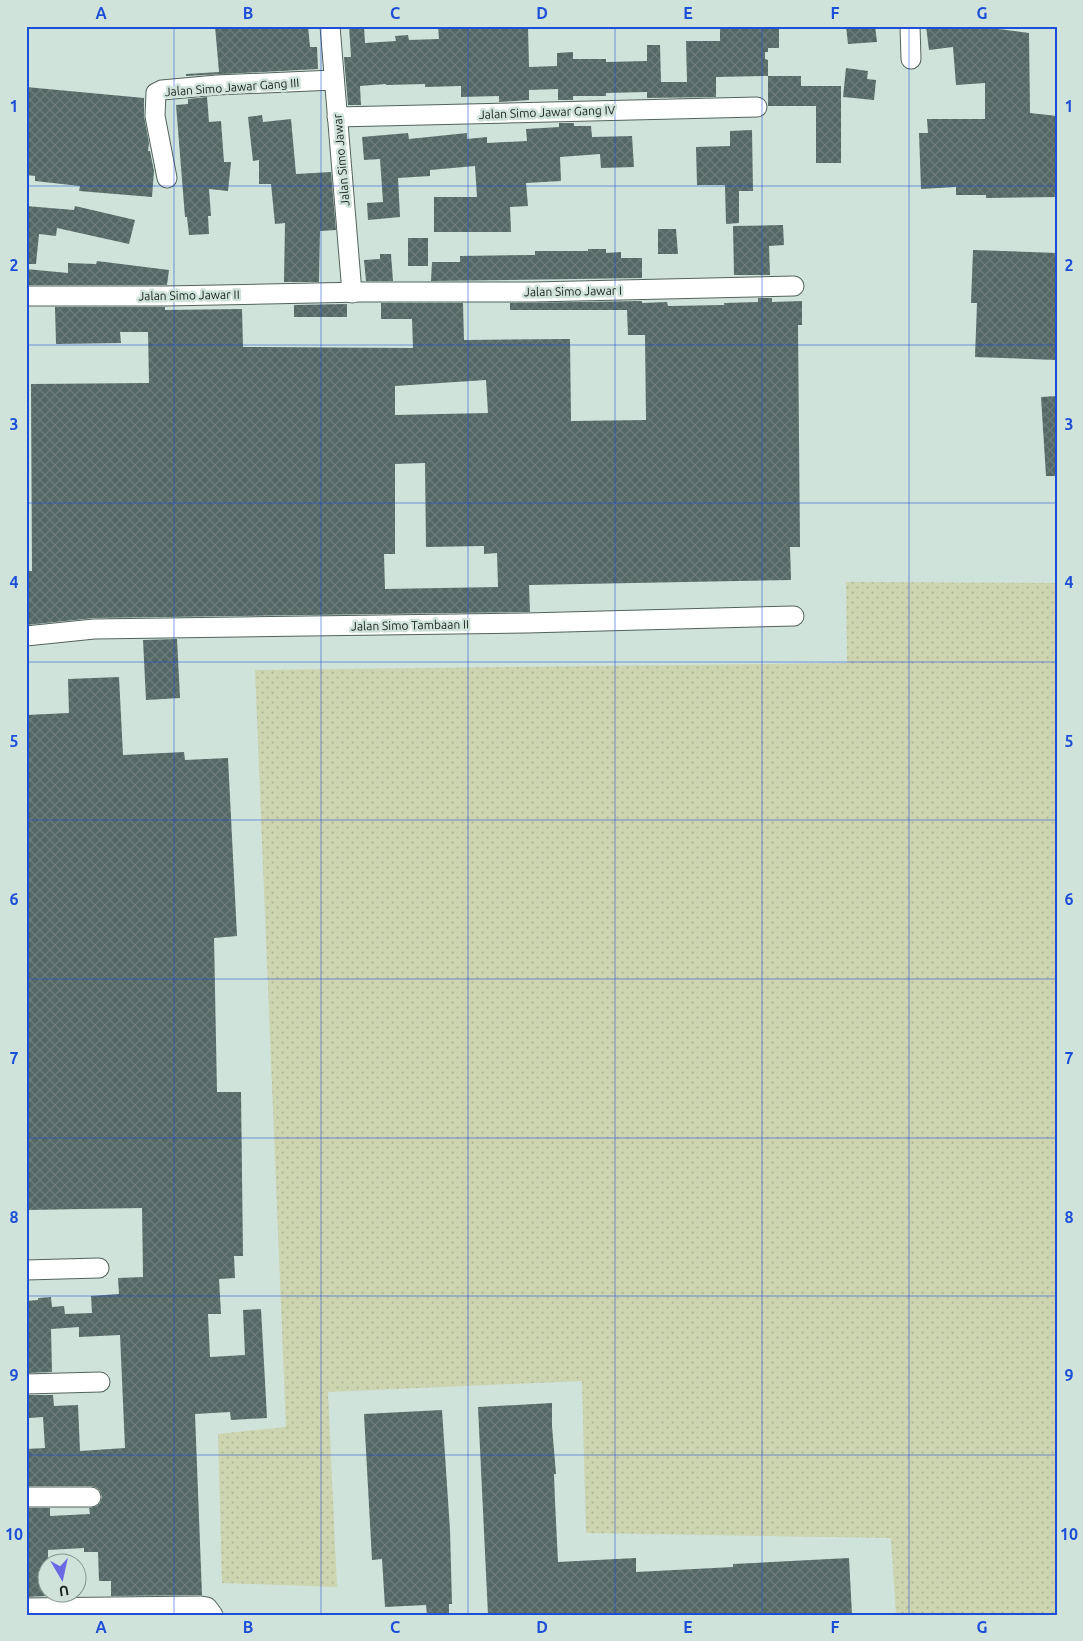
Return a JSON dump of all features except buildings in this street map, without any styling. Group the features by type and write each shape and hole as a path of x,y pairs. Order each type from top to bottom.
{"street":[{"name":"Jalan Simo Jawar","path":"330,26 352,293"},
{"path":"910,26 911,59"},
{"name":"Jalan Simo Jawar Gang III","path":"167,178 155,116 156,93 162,90 334,80"},
{"name":"Jalan Simo Jawar Gang IV","path":"337,118 757,107"},
{"name":"Jalan Simo Jawar I","path":"352,293 533,292 794,286"},
{"name":"Jalan Simo Jawar II","path":"26,296 352,293"},
{"name":"Jalan Simo Tambaan II","path":"26,636 94,629 527,623 794,616"},
{"path":"26,1270 99,1268"},
{"path":"26,1384 100,1382"},
{"path":"26,1496 91,1497"},
{"path":"26,1608 201,1606 208,1607 213,1615"}],"green space":[{"path":"846,582 1057,583 1057,1615 896,1615 891,1538 586,1533 582,1381 328,1392 337,1587 222,1583 218,1434 286,1427 255,670 847,663"}]}
